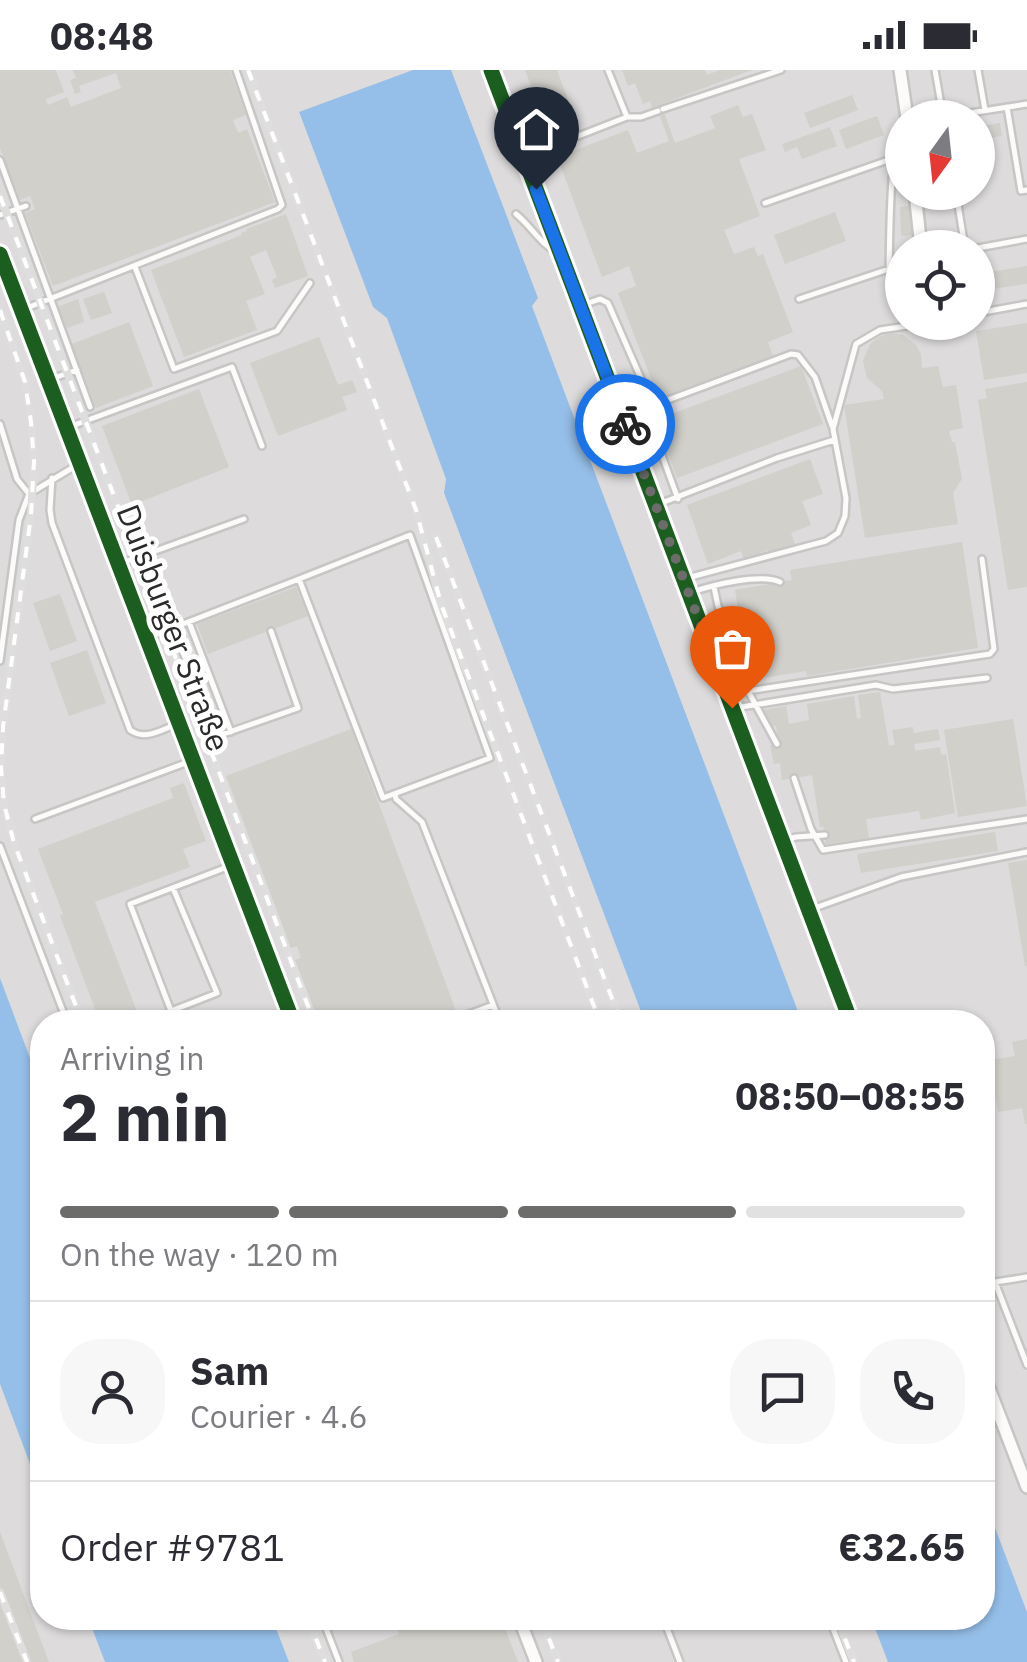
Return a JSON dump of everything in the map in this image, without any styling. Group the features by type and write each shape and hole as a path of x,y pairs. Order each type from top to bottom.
{"street":[{"path":"491,70 846,1010"},
{"path":"900,70 904,100"},
{"name":"Duisburger Straße","path":"0,254 288,1010"},
{"path":"995,1404 1027,1487"},
{"path":"524,1630 536,1662"}],"lane":[{"path":"21,310 282,205 236,70"},
{"path":"608,70 627,117"},
{"path":"524,157 627,117 641,116 781,70"},
{"path":"936,70 939,100"},
{"path":"978,70 983,100"},
{"path":"995,109 1027,104"},
{"path":"1007,107 1021,190 1027,190"},
{"path":"0,160 90,407"},
{"path":"765,203 885,161"},
{"path":"0,215 26,206"},
{"path":"799,299 889,269 892,210"},
{"path":"516,214 545,245 560,252"},
{"path":"995,245 1027,239"},
{"path":"135,266 174,370 277,330 310,283"},
{"path":"580,307 600,299 608,303 653,406"},
{"path":"995,310 1027,304"},
{"path":"833,429 856,344 885,329"},
{"path":"622,417 791,354 798,355 815,376 833,429 846,498 845,516 838,533 826,541 684,579"},
{"path":"66,428 232,368 262,446"},
{"path":"48,380 77,370"},
{"path":"645,409 678,499"},
{"path":"0,424 18,478 29,494"},
{"path":"656,505 834,440"},
{"path":"638,460 661,452"},
{"path":"0,662 19,520 29,494 80,464"},
{"path":"52,478 52,523 128,725 134,734 147,736 180,723"},
{"path":"119,564 244,519"},
{"path":"147,638 410,535 490,758 383,798 299,579"},
{"path":"727,694 990,654 994,649 982,560"},
{"path":"688,593 762,578 780,582"},
{"path":"714,587 745,692 776,744"},
{"path":"189,622 231,732"},
{"path":"174,627 215,737 298,708 271,631"},
{"path":"732,708 876,685 893,690 987,678"},
{"path":"35,819 194,760"},
{"path":"794,778 822,850 1027,819"},
{"path":"395,794 422,822 495,1010"},
{"path":"782,841 824,835"},
{"path":"0,846 62,1010"},
{"path":"809,910 901,878 1027,852"},
{"path":"171,1010 130,904 233,865"},
{"path":"173,888 217,994 174,1010"},
{"path":"480,1010 493,1005"},
{"path":"1027,1276 995,1282 1027,1365"},
{"path":"1017,1338 1027,1336"},
{"path":"327,1630 339,1662"},
{"path":"668,1630 680,1662"},
{"path":"834,1630 846,1662"}],"shaded area":[{"path":"0,70 413,70 299,113 373,307 387,317 446,479 444,494 640,1010 30,1010 30,1058 0,978"},
{"path":"451,70 1027,70 1027,1612 995,1528 995,1010 797,1010 532,306 537,298"},
{"path":"0,1384 30,1464 30,1630 93,1630 105,1662 0,1662"},
{"path":"277,1630 876,1630 888,1662 289,1662"}],"water":[{"path":"413,70 451,70 538,298 532,306 797,1010 640,1010 444,493 446,479 387,318 373,307 299,112"},
{"path":"0,978 30,1058 30,1464 0,1384"},
{"path":"995,1528 1027,1612 1027,1662 888,1662 876,1630 995,1630"},
{"path":"93,1630 277,1630 289,1662 105,1662"}],"building":[{"path":"0,70 56,70 64,92 46,99 48,105 67,97 71,107 121,88 116,73 79,86 81,92 75,94 70,80 76,78 73,70 230,70 246,115 233,120 238,133 247,129 275,202 53,286 25,213 35,209 30,196 20,200 0,148"},
{"path":"525,70 557,70 570,105 542,116"},
{"path":"622,70 705,70 707,75 720,70 752,70 661,104 675,143 715,128 710,116 738,105 743,117 752,114 766,150 739,159 760,216 724,230 734,254 754,247 758,256 763,254 793,332 768,342 773,356 659,399 618,293 636,286 629,266 602,277 556,154 628,130 637,153 669,141 656,106 652,108 650,101 643,104 635,83 628,86"},
{"path":"852,95 858,110 810,128 804,113"},
{"path":"569,110 570,128 547,137 541,121"},
{"path":"877,116 884,135 846,149 839,130"},
{"path":"1000,123 1002,136 995,137 995,124"},
{"path":"830,127 837,146 802,159 797,147 785,152 782,144"},
{"path":"900,210 909,210 911,230 901,230"},
{"path":"835,212 846,241 785,264 774,235"},
{"path":"286,214 308,276 275,288 272,280 277,277 266,250 250,257 265,294 246,301 257,330 184,357 151,270"},
{"path":"1027,266 1027,284 995,289 995,271"},
{"path":"104,292 112,313 91,320 83,299"},
{"path":"78,299 84,322 67,328 57,307"},
{"path":"129,322 153,386 96,408 72,344"},
{"path":"1027,323 1027,373 984,380 977,340 995,340 995,328"},
{"path":"319,337 338,385 352,380 357,392 342,397 347,410 278,436 250,363"},
{"path":"879,337 910,340 921,354 922,368 938,366 943,387 956,385 963,428 949,431 962,479 953,493 958,524 865,538 844,405 884,399 882,391 867,378 863,361 870,344"},
{"path":"801,366 823,424 677,478 655,420"},
{"path":"1027,382 1027,587 1008,590 978,400 987,398 985,389"},
{"path":"199,389 229,467 132,505 102,426"},
{"path":"810,459 823,494 802,501 811,525 791,533 795,544 744,559 741,551 708,564 687,505"},
{"path":"962,542 978,648 807,676 806,671 750,680 740,640 735,590 792,580 790,570"},
{"path":"296,587 308,616 208,654 197,624"},
{"path":"60,594 77,641 50,651 33,603"},
{"path":"87,650 106,703 69,716 50,663"},
{"path":"880,692 889,746 895,745 892,730 913,727 914,733 938,729 940,740 914,744 915,751 940,747 941,755 946,754 955,813 921,820 919,811 866,819 869,838 826,844 812,775 782,780 780,763 774,764 770,745 779,744 776,726 772,726 763,710 786,706 789,724 809,720 807,704 854,696 857,719 861,718 858,695"},
{"path":"1013,719 1027,806 958,817 944,730"},
{"path":"351,729 456,1010 314,1010 295,960 301,958 297,946 291,948 226,776"},
{"path":"184,783 206,841 183,849 190,867 95,902 136,1010 95,1010 38,849 173,798 170,788"},
{"path":"995,832 998,851 861,873 857,854"},
{"path":"1027,860 1027,966 1025,966 1008,863"},
{"path":"1027,1039 1027,1124 1022,1108 998,1112 995,1059 1015,1056 1012,1042"},
{"path":"0,1532 30,1612 30,1630 37,1630 49,1662 0,1662"},
{"path":"398,1630 506,1630 518,1662 354,1662 351,1652 399,1634"}],"railway":[{"path":"248,70 416,510 441,604 595,1010"},
{"path":"0,196 309,1010"},
{"path":"0,310 25,382 34,461 31,515 3,727 4,804 14,843 77,1010"},
{"path":"436,537 616,1010"},
{"path":"0,1592 27,1662"},
{"path":"313,1630 325,1662"},
{"path":"546,1630 558,1662"},
{"path":"842,1630 854,1662"}],"cycle path":[{"path":"491,70 846,1010"},
{"path":"0,254 288,1010"}],"way so far":[{"path":"625,424 732,708"}],"route":[{"path":"536,189 625,424"}]}
